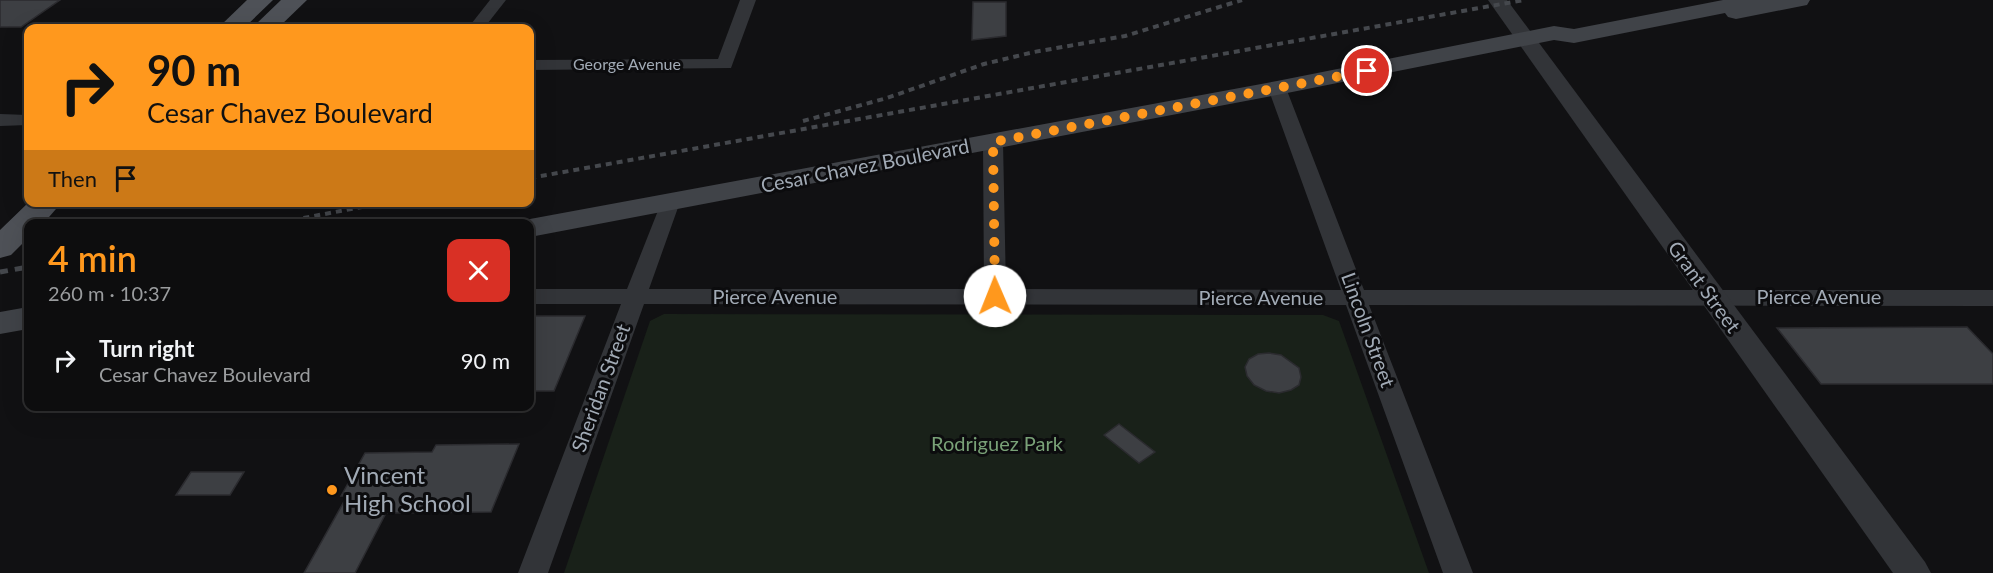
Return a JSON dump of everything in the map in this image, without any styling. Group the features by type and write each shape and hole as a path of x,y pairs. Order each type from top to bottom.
{"main road":[{"path":"234,24 261,0"},
{"path":"268,24 295,0"},
{"name":"Cesar Chavez Boulevard","path":"534,227 1277,88 1554,33 1574,36 1680,8 1757,0"},
{"path":"1680,8 1700,19 1799,0"},
{"path":"32,219 45,207"},
{"path":"0,248 24,226"},
{"path":"0,323 24,319"}],"street":[{"path":"479,24 498,0"},
{"name":"George Avenue","path":"534,65 725,64 748,0"},
{"name":"Grant Street","path":"1497,0 1913,573"},
{"name":"Lincoln Street","path":"1277,88 1458,573"},
{"path":"0,120 24,120"},
{"path":"993,142 995,296"},
{"name":"Sheridan Street","path":"533,573 670,202"},
{"name":"Pierce Avenue","path":"534,296 1993,298"}],"green space":[{"name":"Rodriguez Park","path":"664,314 1323,315 1339,321 1429,573 564,573 650,321"}],"building":[{"path":"0,0 60,0 21,27 0,27"},
{"path":"973,2 1006,2 1006,36 972,40"},
{"path":"534,316 585,316 554,391 534,391"},
{"path":"1967,327 1993,354 1993,384 1821,384 1777,328"},
{"path":"1258,354 1281,355 1299,368 1301,377 1299,385 1279,393 1266,391 1254,385 1247,376 1245,367 1249,359"},
{"path":"1119,424 1155,452 1139,463 1104,435"},
{"path":"519,444 491,512 386,513 355,573 304,573 347,496 341,496 365,453 432,452 436,445"},
{"path":"191,472 244,472 230,495 176,495"}],"railway":[{"path":"803,121 887,98 984,64 1034,52 1125,36 1242,0"},
{"path":"534,177 1524,0"},
{"path":"298,219 362,207"},
{"path":"0,272 24,268"}],"place":[{"name":"Vincent High School","path":"332,490"}],"route":[{"path":"995,296 993,142 1367,71"}]}
